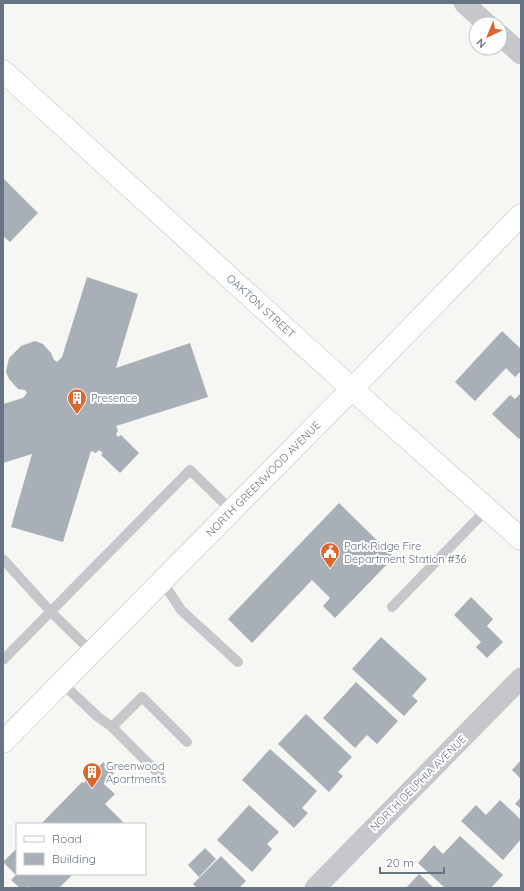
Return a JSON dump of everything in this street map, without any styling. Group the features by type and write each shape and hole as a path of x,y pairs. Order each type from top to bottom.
{"main road":[{"name":"OAKTON STREET","path":"3,71 352,390 521,539"},
{"name":"NORTH GREENWOOD AVENUE","path":"3,742 352,390 521,214"}],"street":[{"path":"464,3 479,16"},
{"path":"508,42 521,54"},
{"name":"NORTH DELPHIA AVENUE","path":"314,888 521,678"}],"lane":[{"path":"3,660 190,470 232,511"},
{"path":"392,607 487,509"},
{"path":"3,559 50,612 92,652"},
{"path":"162,581 181,610 238,662"},
{"path":"62,683 112,727 159,774"},
{"path":"112,727 142,697 187,742"}],"building":[{"path":"3,178 38,213 10,242 3,236"},
{"name":"Presence","path":"87,277 138,294 116,368 190,343 208,397 116,426 118,431 116,434 118,437 121,435 139,453 120,473 101,455 103,453 99,450 96,453 91,451 63,542 11,527 32,454 3,463 3,404 23,398 27,393 25,390 18,389 9,379 6,372 9,358 21,346 35,341 43,344 57,362 62,357"},
{"path":"502,331 521,349 521,371 515,377 506,368 475,401 455,382"},
{"path":"521,393 521,437 519,439 492,414 510,395 515,399"},
{"name":"Park Ridge Fire Department Station #36","path":"339,503 394,557 335,618 323,606 330,598 312,580 252,643 228,619"},
{"path":"471,597 493,619 487,626 503,642 487,658 476,647 481,642 454,615"},
{"path":"381,637 427,679 412,696 418,701 404,716 352,669"},
{"path":"356,682 398,721 377,744 367,735 355,748 323,718"},
{"path":"306,714 352,757 338,772 343,776 329,792 278,744"},
{"path":"270,749 317,791 302,808 308,813 294,828 242,780"},
{"path":"521,760 521,779 512,770"},
{"name":"Greenwood Apartments","path":"103,762 114,773 104,784 115,794 105,804 123,822 122,823 42,823 82,782 84,783"},
{"path":"521,797 521,809 515,804"},
{"path":"500,800 521,820 521,839 503,860 461,821 476,805 486,815"},
{"path":"249,805 279,832 267,844 272,849 252,872 217,840"},
{"path":"460,836 503,875 491,888 445,888 418,863 434,845 443,854"},
{"path":"205,848 216,859 199,877 188,865"},
{"path":"16,849 16,875 3,862"},
{"path":"221,856 246,881 239,888 197,888 193,884"},
{"path":"419,874 434,888 406,888"},
{"path":"16,875 72,875 59,888 30,888 28,886 25,888 20,888 11,880"}],"place":[{"name":"Presence","path":"77,415"},
{"name":"Park Ridge Fire Department Station #36","path":"330,569"},
{"name":"Greenwood Apartments","path":"92,789"}]}
